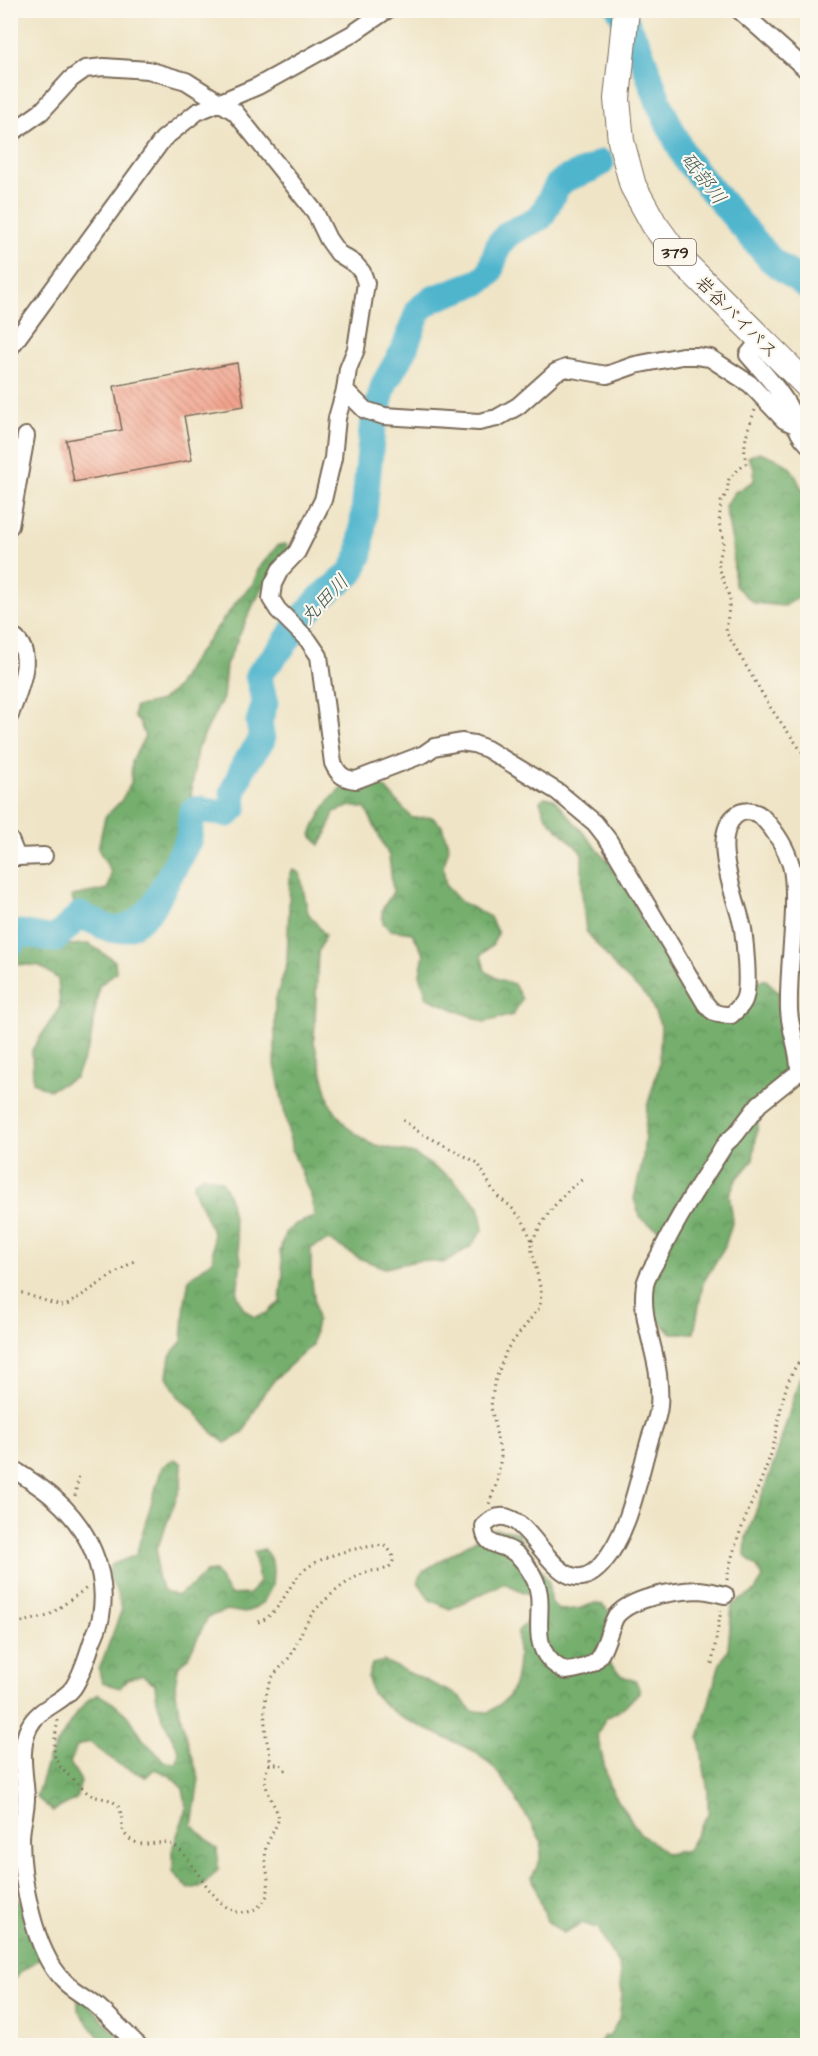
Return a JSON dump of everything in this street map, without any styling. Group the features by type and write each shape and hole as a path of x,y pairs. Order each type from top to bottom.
{"highway":[{"name":"岩谷バイパス","path":"626,10 618,99 621,141 633,186 654,224 678,257 807,386"}],"street":[{"path":"10,348 163,139 197,112 258,86 352,34 387,10"},
{"path":"739,10 807,71"},
{"path":"10,134 41,112 71,79 85,69 104,67 147,70 186,81 235,112 315,212 328,239 338,253 355,264 362,272 366,284 363,309 356,349 348,369 337,418 333,458 323,500 297,552 280,570 273,584 271,599 319,656 333,763 338,773 346,779 362,779 424,754 434,747 461,742 488,749 558,792 595,823 609,841 712,1013 720,1015 731,1015 745,998 746,982 743,928 735,902 724,835 736,814 749,811 760,814 784,847 792,866 794,888 789,1007 790,1027 800,1058 799,1072 759,1104 736,1134 726,1143 680,1213 645,1283 644,1308 658,1375 659,1407 630,1509 616,1545 594,1572 572,1576 560,1571 517,1522 507,1517 497,1517 484,1526 484,1535 490,1542 514,1552 534,1578 540,1592 539,1643 549,1660 565,1671 576,1670 594,1663 604,1650 615,1618 625,1607 637,1601 699,1590 725,1595"},
{"path":"760,340 748,355 766,376 801,428"},
{"path":"345,390 365,410 384,416 479,422 496,418 518,406 556,372 566,368 607,375 635,365 682,356 710,358 750,384 784,420 801,428"},
{"path":"801,428 798,435 807,444"},
{"path":"10,526 26,436"},
{"path":"10,635 21,642 26,651 22,679 10,715"},
{"path":"10,840 17,857 44,856"},
{"path":"10,1467 54,1498 74,1518 100,1567 103,1586 101,1618 74,1686 63,1698 40,1712 30,1726 23,1744 22,1767 26,1799 21,1837 23,1870 33,1917 45,1955 63,1980 95,2004 139,2046"}],"path":[{"path":"760,397 746,435 744,452 746,463 729,478 727,493 721,502 719,514 718,523 724,541 718,564 730,598 726,632 772,710 807,760"},
{"path":"403,1120 419,1132 478,1163 490,1187 522,1219 532,1241 541,1292 540,1307 507,1349 494,1384 491,1407 501,1456 497,1482 487,1513 490,1520"},
{"path":"532,1241 562,1195 583,1179"},
{"path":"10,1289 61,1306 67,1305 137,1259"},
{"path":"712,1664 729,1564 771,1453 791,1373 807,1352"},
{"path":"63,1698 54,1742 55,1760 58,1767 91,1796 117,1804 121,1812 123,1831 128,1838 137,1843 161,1842 176,1847 213,1893 234,1912 247,1913 264,1902 269,1885 267,1845 279,1818 266,1787 265,1769 269,1764 265,1713 272,1678 285,1664 305,1625 318,1607 338,1590 365,1573 385,1569 391,1565 392,1553 383,1545 368,1546 343,1552 313,1564 301,1573 271,1615 263,1622 254,1623"},
{"path":"10,1625 48,1616 89,1587 103,1586"},
{"path":"269,1764 280,1764 287,1772"}],"green space":[{"path":"759,452 780,460 788,466 807,495 806,592 785,606 754,603 735,586 732,541 725,506 735,492 754,481 754,468 748,457"},
{"path":"286,544 289,550 275,567 254,603 226,665 223,698 197,749 186,834 162,879 154,902 126,921 113,924 75,909 72,896 108,889 111,872 98,849 105,817 121,801 131,783 132,761 145,736 140,723 134,717 135,707 161,701 176,688 190,664 240,597 253,584 259,568 278,545"},
{"path":"374,782 385,788 412,818 432,817 442,826 449,848 443,867 446,886 461,902 490,917 498,934 492,945 481,955 485,971 498,979 514,984 522,999 513,1015 484,1022 427,998 420,974 424,954 412,933 391,930 383,923 382,910 393,892 389,856 366,809 351,806 334,812 320,845 311,835 325,806 340,789 347,784 357,786"},
{"path":"545,797 554,799 625,881 637,910 696,1006 708,1017 720,1021 749,995 759,980 766,980 780,993 777,1003 783,1017 807,1020 807,1031 797,1041 793,1062 758,1123 753,1160 736,1180 729,1195 733,1220 725,1246 703,1283 694,1333 671,1333 650,1312 651,1285 663,1243 661,1231 641,1219 634,1199 643,1158 647,1107 659,1066 661,1026 649,999 617,969 586,931 582,895 582,853 546,817 540,801"},
{"path":"293,870 300,873 308,913 325,935 318,953 314,1042 330,1104 347,1127 371,1144 414,1154 452,1179 479,1206 483,1230 470,1247 443,1263 421,1260 385,1268 361,1259 329,1240 311,1248 311,1274 317,1321 312,1345 276,1378 264,1393 243,1433 225,1443 178,1396 167,1376 170,1356 182,1341 189,1279 213,1260 213,1234 193,1187 195,1181 203,1175 222,1181 229,1197 241,1260 237,1294 243,1308 254,1317 265,1314 280,1302 283,1272 280,1251 285,1233 296,1224 314,1217 312,1199 292,1150 275,1064 275,1001 287,964 290,875"},
{"path":"26,943 39,943 45,946 89,944 115,961 116,972 99,986 90,1044 75,1078 49,1090 33,1082 32,1050 60,1007 58,979 40,966 14,964 11,950"},
{"path":"807,1372 807,2045 598,2045 604,2036 609,2037 619,2019 622,1995 619,1964 599,1929 582,1923 563,1933 547,1921 532,1877 540,1860 542,1842 510,1789 494,1768 474,1751 400,1717 387,1707 372,1693 368,1678 372,1664 384,1661 459,1696 472,1711 489,1712 506,1699 515,1682 518,1631 535,1614 531,1595 504,1583 450,1609 430,1600 418,1582 423,1571 494,1529 517,1532 549,1583 550,1601 559,1610 578,1609 595,1603 603,1605 618,1622 607,1662 622,1676 636,1681 640,1691 625,1707 605,1719 597,1735 609,1785 640,1833 667,1854 687,1850 708,1814 708,1791 699,1738 719,1666 728,1649 732,1605 754,1592 763,1578 757,1567 745,1556 746,1538 775,1460 800,1377"},
{"path":"174,1459 182,1463 181,1486 157,1549 157,1576 163,1590 176,1596 193,1585 206,1572 215,1571 230,1595 250,1594 259,1581 254,1552 264,1549 272,1561 273,1571 272,1586 263,1603 245,1613 227,1610 208,1617 188,1657 178,1668 175,1685 179,1712 199,1779 192,1825 217,1849 218,1870 203,1886 188,1889 173,1871 173,1847 187,1808 183,1789 169,1775 154,1769 146,1777 120,1765 89,1742 77,1746 70,1763 81,1781 76,1799 53,1811 36,1797 48,1759 75,1715 89,1699 98,1694 130,1718 142,1738 165,1762 177,1763 179,1751 160,1710 155,1684 142,1675 128,1679 120,1688 102,1683 99,1670 122,1609 108,1575 111,1565 136,1555 162,1467"},
{"path":"11,1894 22,1903 42,1957 21,1972 11,1984"},
{"path":"78,1998 85,2000 126,2045 105,2045 78,2010"}],"building":[{"path":"237,363 244,406 184,416 192,460 74,482 66,440 122,430 114,386"}],"waterway":[{"name":"砥部川","path":"620,10 639,48 661,108 686,160 771,260 808,287"},
{"name":"丸田川","path":"10,945 21,933 55,939 80,915 111,929 117,930 130,926 147,913 155,903 189,839 192,812 196,809 228,814 234,808 233,792 244,765 262,740 259,722 265,703 258,675 321,597 351,573 360,554 372,430 384,384 404,350 419,309 433,299 479,282 489,274 499,244 508,234 541,217 557,186 565,179 601,163"}]}
